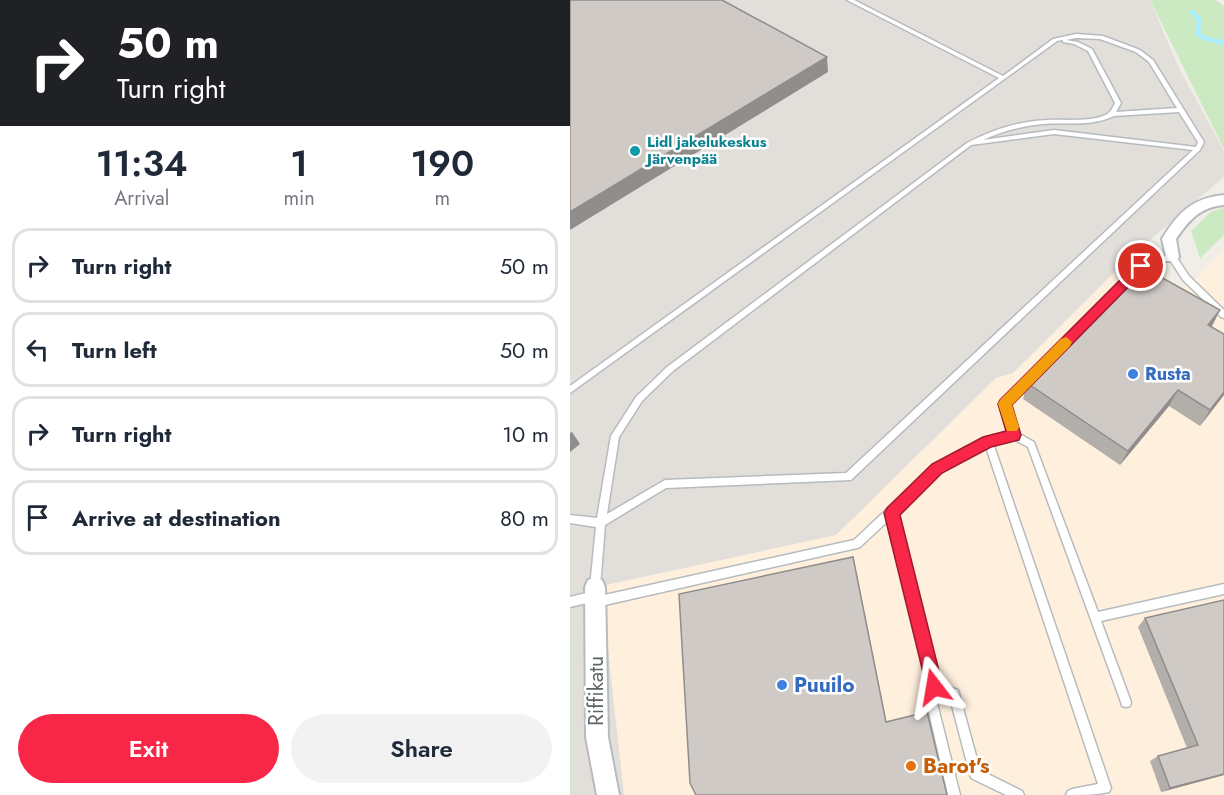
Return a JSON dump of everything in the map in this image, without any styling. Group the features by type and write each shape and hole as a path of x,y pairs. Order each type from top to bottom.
{"street":[{"path":"1172,257 1169,239 1173,232 1206,202 1224,200"},
{"name":"Riffikatu","path":"596,595 597,737 608,795"}],"lane":[{"path":"850,0 1002,78"},
{"path":"570,390 1055,40 1076,36 1101,37 1138,51 1151,61 1201,142 1198,149 848,477 665,484 601,523 570,518"},
{"path":"1055,40 1076,43 1090,50 1118,103 1111,114"},
{"path":"596,595 601,523 615,436 625,416 654,383 969,144 991,133 1042,122 1098,119 1111,114 1181,110"},
{"path":"969,144 1054,132 1198,149"},
{"path":"1126,702 1031,445 1014,435 1005,404 1141,266 1172,257 1186,278 1224,315"},
{"path":"570,602 857,544 937,468 988,441 1014,435"},
{"path":"988,441 1105,788 1072,795"},
{"path":"892,513 934,687 932,703 954,795"},
{"path":"1094,618 1224,589"},
{"path":"934,687 954,694 975,774 1018,795"}],"shaded area":[{"path":"570,0 1150,0 1178,66 1224,151 1224,177 1130,257 1013,373 996,378 836,535 601,586 624,795 570,795"},
{"path":"1224,250 1224,795 624,795 601,586 836,535 996,378 1013,372 1130,257 1185,289"}],"green space":[{"path":"1150,0 1215,0 1224,6 1224,149"},
{"path":"1224,208 1224,235 1200,258 1191,231 1212,211"},
{"path":"570,638 572,795 570,795"}],"building":[{"name":"Lidl jakelukeskus Järvenpää","path":"570,0 722,0 827,57 570,212"},
{"path":"1141,266 1220,310 1208,325 1224,334 1224,392 1210,410 1178,390 1128,451 1027,383"},
{"path":"853,557 886,722 927,712 947,795 696,795 690,783 679,594"},
{"path":"1224,600 1224,774 1170,788 1158,756 1198,745 1145,618"}],"waterway":[{"path":"1192,12 1199,19 1198,34 1204,38 1224,43"}],"slow traffic":[{"path":"1012,427 1005,404 1066,342"}],"place":[{"name":"Lidl jakelukeskus Järvenpää","path":"635,151"},
{"name":"Rusta","path":"1133,374"},
{"name":"Puuilo","path":"782,685"},
{"name":"Barot's","path":"911,766"}],"route":[{"path":"934,687 892,513 937,468 988,441 1014,435 1005,404 1141,266"}]}
